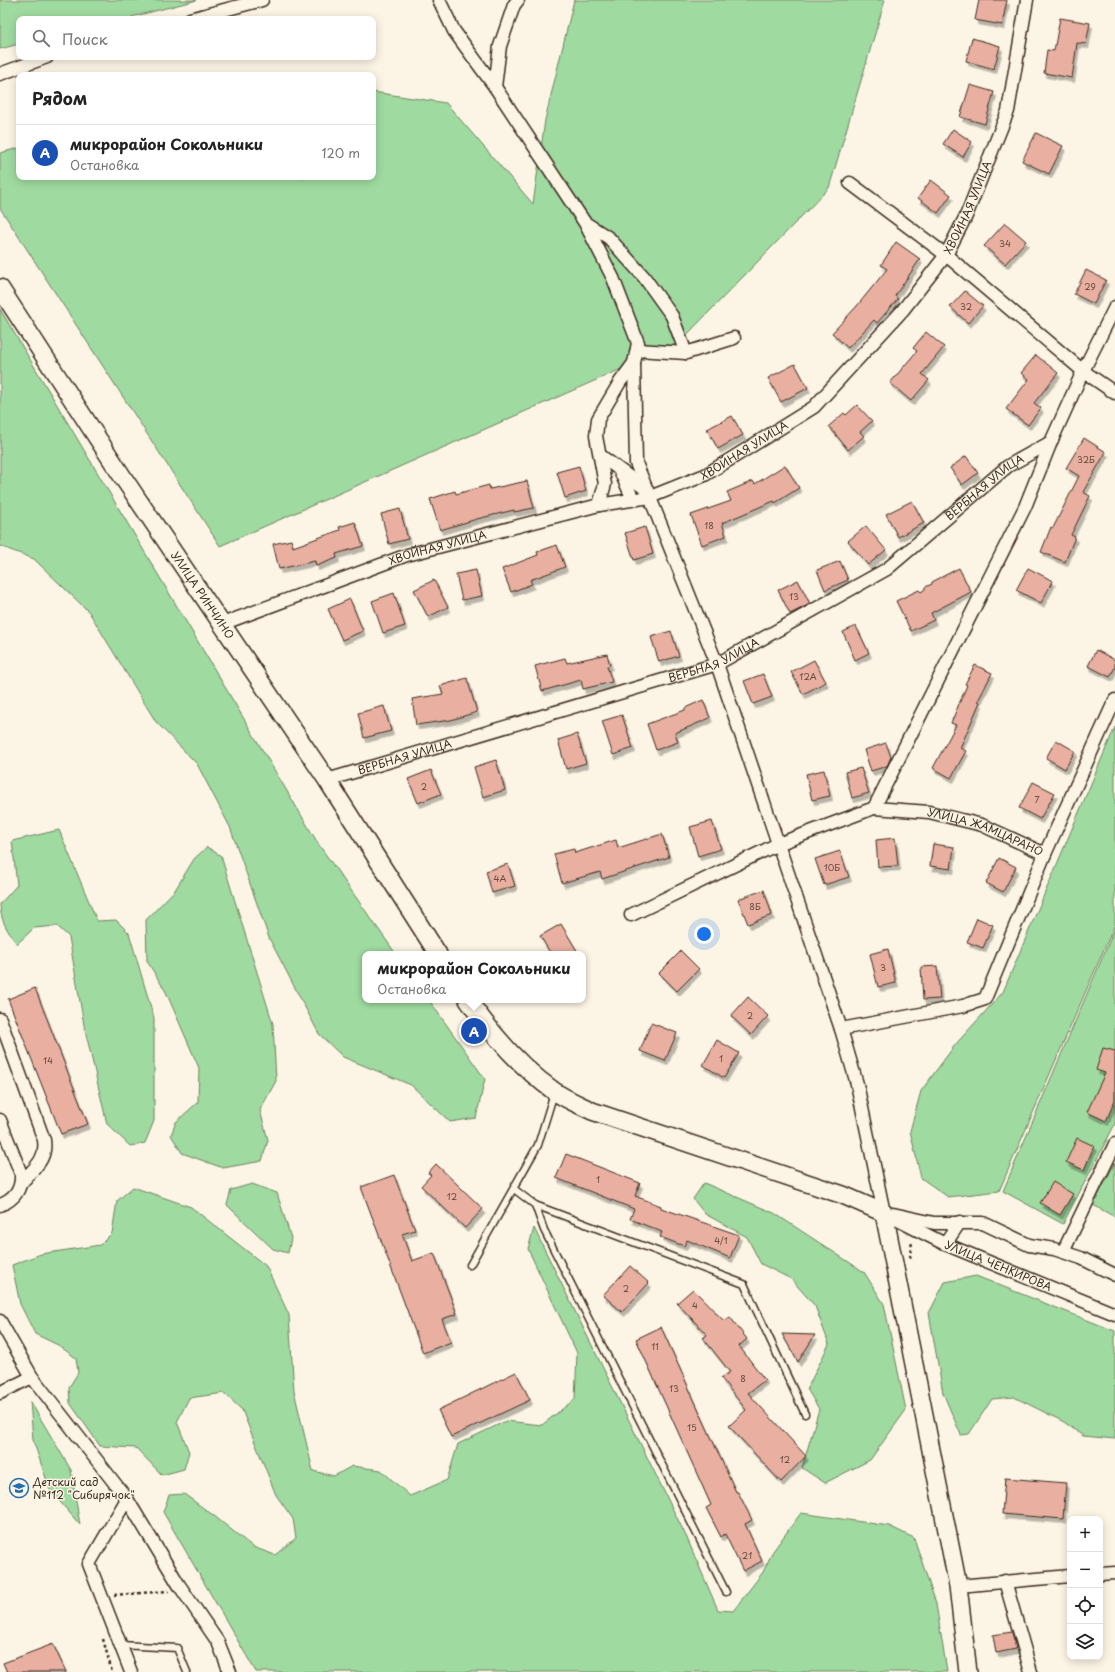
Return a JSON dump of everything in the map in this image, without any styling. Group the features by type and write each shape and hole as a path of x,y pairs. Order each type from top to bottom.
{"street":[{"path":"201,16 262,0"},
{"path":"439,0 454,31 495,87 585,223 613,278 638,343 634,363 636,463 717,664 841,1029 857,1084 958,1586 968,1672"},
{"path":"495,87 500,46 514,5 518,0"},
{"name":"ХВОЙНАЯ УЛИЦА","path":"222,624 407,555 599,505 633,499 705,475 814,407 902,311 946,255 966,216 1008,111 1027,0"},
{"path":"0,74 39,60"},
{"path":"850,184 946,255 1083,371 1115,393"},
{"path":"585,223 609,238 644,277 672,316 686,353"},
{"name":"УЛИЦА РИНЧИНО","path":"0,288 124,479 328,780 436,951"},
{"name":"ВЕРБНАЯ УЛИЦА","path":"874,808 1025,507 1051,442 1083,371 1115,307"},
{"path":"637,350 686,353 734,338"},
{"path":"599,505 605,484 601,456 596,436 598,419 620,382 634,363"},
{"name":"ВЕРБНАЯ УЛИЦА","path":"328,780 717,664 887,568 1008,466 1051,442"},
{"path":"601,456 649,494"},
{"path":"619,470 633,499"},
{"name":"УЛИЦА ЖАМЦАРАНО","path":"874,808 929,812 982,825 1045,854 1115,700"},
{"path":"631,916 778,844 874,808"},
{"path":"841,1029 963,1006 985,999 1045,854"},
{"path":"470,1003 490,1030 523,1064 555,1092 592,1111 844,1195 884,1213 899,1214 934,1222 983,1223 1029,1245 1063,1252 1081,1258 1115,1275"},
{"path":"0,1019 46,1149 44,1157 22,1182 17,1193 9,1202 0,1205"},
{"path":"0,1120 21,1174 22,1182"},
{"path":"1063,1252 1115,1144"},
{"name":"УЛИЦА ЧЕНКИРОВА","path":"884,1213 945,1244 1115,1314"},
{"path":"945,1244 960,1222"},
{"path":"0,1321 32,1377 127,1499 179,1585 218,1642 230,1672"},
{"path":"0,1393 32,1377"},
{"path":"127,1499 89,1564 131,1672"},
{"path":"1103,1574 1115,1572"},
{"path":"958,1586 1067,1576"},
{"path":"1005,1581 1031,1672"}],"lane":[{"path":"470,1265 538,1145 555,1092"},
{"path":"514,1189 535,1205 744,1284 805,1414"},
{"path":"535,1205 547,1237 726,1592"},
{"path":"120,1645 177,1648 187,1672"}],"green space":[{"path":"0,0 197,0 136,16 16,16 16,45 0,49"},
{"path":"574,0 885,0 829,188 678,344 220,546 0,208 0,153 16,149 16,180 376,180 376,92 446,103 533,204 545,120"},
{"path":"0,309 319,845 394,951 362,951 362,1003 431,1003 485,1079 476,1118 450,1122 411,1085 343,1057 319,1034 269,938 230,827 197,764 156,722 89,612 34,559 0,546"},
{"path":"1115,727 1115,924 999,1191 948,1197 921,1178 910,1131 921,1091 955,1045 1003,992"},
{"path":"59,830 97,921 116,920 129,933 154,1018 154,1121 145,1143 130,1146 107,1124 84,1025 69,937 57,926 34,928 17,944 1,915 0,904 17,885 12,841"},
{"path":"207,847 221,856 273,1024 276,1081 260,1110 268,1140 262,1161 223,1168 182,1153 171,1135 176,1122 198,1102 199,1068 166,992 147,961 146,920 175,890 194,859"},
{"path":"1115,928 1115,1124 1063,1224 1003,1191"},
{"path":"1115,1163 1115,1217 1093,1205"},
{"path":"704,1183 774,1213 864,1272 884,1304 906,1410 870,1460 825,1483 802,1468 819,1409 807,1389 829,1344 815,1306 791,1279 761,1264 747,1237 705,1214 693,1199"},
{"path":"252,1184 277,1193 291,1238 288,1253 273,1249 227,1205 231,1190"},
{"path":"133,1187 191,1207 266,1266 289,1315 294,1391 313,1471 334,1476 352,1466 381,1470 410,1496 447,1480 458,1444 506,1421 542,1425 575,1399 577,1353 528,1249 534,1228 686,1536 718,1610 733,1611 763,1572 773,1551 801,1513 889,1526 914,1538 936,1604 947,1672 256,1672 163,1512 169,1495 184,1494 253,1547 275,1555 296,1538 293,1519 276,1495 242,1410 224,1393 189,1398 177,1422 189,1452 184,1469 162,1475 136,1448 100,1446 70,1403 69,1387 78,1373 76,1358 58,1345 35,1334 20,1304 12,1265 41,1254 100,1245 112,1233 117,1201"},
{"path":"976,1276 1115,1331 1115,1439 1083,1436 1064,1422 1014,1397 992,1399 969,1434 961,1435 943,1393 929,1313 945,1282"},
{"path":"30,1401 71,1470 80,1525 50,1490 33,1440"}],"building":[{"path":"979,0 1007,0 1002,25 975,20"},
{"path":"1060,18 1090,23 1086,44 1077,43 1072,78 1044,73 1047,50 1054,51"},
{"path":"972,38 1000,46 994,69 966,61"},
{"path":"970,85 994,92 985,124 960,117"},
{"path":"953,129 972,142 963,157 943,144"},
{"path":"1036,133 1063,146 1049,174 1022,161"},
{"path":"931,180 951,195 938,213 918,198"},
{"path":"1005,223 1026,241 1005,264 984,246"},
{"path":"896,242 920,259 895,296 898,299 877,323 874,320 848,348 832,333 857,306 887,269 881,265"},
{"path":"1086,270 1106,280 1094,304 1074,294"},
{"path":"965,291 983,306 968,323 950,307"},
{"path":"926,332 944,347 922,374 929,380 911,401 890,383 917,351 913,348"},
{"path":"1036,355 1058,373 1034,403 1041,408 1028,425 1006,409 1029,379 1021,373"},
{"path":"795,364 808,388 781,402 768,378"},
{"path":"857,405 872,421 860,432 864,436 848,450 829,426 844,413 846,415"},
{"path":"732,416 743,435 718,449 707,429"},
{"path":"1084,438 1106,452 1083,492 1090,496 1071,535 1075,537 1065,562 1041,552 1051,527 1053,528 1079,476 1066,468"},
{"path":"966,456 978,473 962,485 950,468"},
{"path":"785,465 799,488 775,503 774,501 722,523 726,536 702,545 691,515 731,501 727,492 753,481 755,484"},
{"path":"579,466 586,491 565,498 557,472"},
{"path":"527,481 534,508 514,512 514,510 440,530 430,499 455,491 456,494 489,485 490,489"},
{"path":"912,501 924,523 898,537 886,514"},
{"path":"400,509 408,539 389,544 381,514"},
{"path":"355,522 363,546 336,554 337,558 316,566 315,561 279,569 273,544 291,540 293,547 340,530 339,527"},
{"path":"866,526 886,550 868,565 848,541"},
{"path":"645,527 653,554 634,560 625,533"},
{"path":"557,545 565,567 530,580 532,584 511,592 502,569 538,555 537,552"},
{"path":"840,561 848,580 825,590 817,570"},
{"path":"959,568 971,592 931,613 934,620 911,631 896,601 919,590 921,592 925,589 925,587 932,584 932,582"},
{"path":"1028,568 1053,581 1041,603 1016,590"},
{"path":"476,570 482,596 462,600 456,574"},
{"path":"434,580 448,607 428,617 414,590"},
{"path":"798,580 810,604 790,614 778,590"},
{"path":"394,593 405,626 383,633 372,601"},
{"path":"350,599 363,631 342,640 328,609"},
{"path":"856,626 869,653 855,660 843,632"},
{"path":"671,631 679,656 659,662 651,637"},
{"path":"1096,650 1115,660 1115,667 1110,677 1088,666"},
{"path":"607,654 610,665 607,666 612,682 583,689 581,680 542,691 535,666 565,658 567,663"},
{"path":"814,660 826,682 803,694 791,672"},
{"path":"975,665 992,673 978,701 980,702 960,748 966,751 951,778 933,768 956,725 951,723 967,685 965,684"},
{"path":"763,674 772,697 753,704 744,681"},
{"path":"467,678 477,712 451,720 416,725 412,699 443,694 440,686"},
{"path":"703,700 710,718 675,733 678,742 656,750 647,724 685,710 685,708"},
{"path":"384,706 391,731 364,738 358,713"},
{"path":"622,715 633,748 613,755 602,721"},
{"path":"577,734 586,763 566,769 558,740"},
{"path":"1056,740 1075,751 1065,769 1046,758"},
{"path":"886,743 891,757 887,766 871,771 864,750"},
{"path":"496,760 505,790 483,797 474,767"},
{"path":"861,768 869,793 852,798 845,772"},
{"path":"431,770 441,794 418,803 408,779"},
{"path":"824,770 830,796 812,800 806,774"},
{"path":"1033,782 1055,793 1040,819 1019,808"},
{"path":"712,821 721,849 698,856 690,827"},
{"path":"662,834 669,857 602,879 600,872 562,883 554,854 574,849 575,853 616,840 618,848"},
{"path":"895,838 898,866 878,867 876,840"},
{"path":"933,844 954,847 951,869 930,866"},
{"path":"840,851 849,877 824,885 815,859"},
{"path":"999,858 1016,867 1003,892 986,883"},
{"path":"508,864 515,886 492,893 486,871"},
{"path":"764,890 772,915 748,924 738,899"},
{"path":"977,918 993,925 983,948 967,942"},
{"path":"561,924 577,951 549,951 540,936"},
{"path":"888,949 896,983 878,987 870,954"},
{"path":"681,951 699,969 677,991 659,973"},
{"path":"937,966 940,999 923,1000 921,967"},
{"path":"35,988 88,1124 61,1134 8,999"},
{"path":"748,997 768,1016 751,1035 731,1016"},
{"path":"651,1023 677,1033 665,1061 640,1051"},
{"path":"717,1040 739,1053 724,1078 703,1065"},
{"path":"1103,1048 1115,1051 1115,1100 1106,1121 1087,1112 1105,1073 1096,1070"},
{"path":"1077,1138 1094,1146 1084,1170 1066,1162"},
{"path":"566,1154 640,1183 635,1196 661,1206 661,1208 739,1235 730,1258 687,1240 684,1246 660,1237 662,1232 630,1219 634,1209 556,1178"},
{"path":"436,1164 483,1209 465,1228 421,1186 431,1175 428,1173"},
{"path":"394,1175 415,1230 402,1234 412,1261 434,1253 457,1314 442,1319 451,1342 423,1353 361,1187"},
{"path":"1053,1182 1073,1194 1060,1215 1040,1203"},
{"path":"630,1266 649,1283 622,1312 603,1295"},
{"path":"693,1289 724,1321 730,1317 747,1339 739,1346 765,1380 748,1393 806,1456 781,1482 729,1426 746,1410 721,1378 730,1372 703,1338 707,1335 677,1303"},
{"path":"661,1327 736,1492 738,1492 752,1520 745,1524 762,1561 743,1571 725,1534 721,1537 706,1508 711,1505 636,1339"},
{"path":"782,1334 815,1335 798,1362"},
{"path":"516,1372 530,1400 451,1437 438,1410"},
{"path":"1005,1478 1066,1483 1063,1519 1002,1514"},
{"path":"1012,1632 1016,1649 996,1653 993,1635"},
{"path":"53,1644 66,1672 7,1672 3,1663"}],"place":[{"name":"микрорайон Сокольники","path":"474,1031"},
{"name":"Детский сад №112 \"Сибирячок\"","path":"19,1488"}]}
